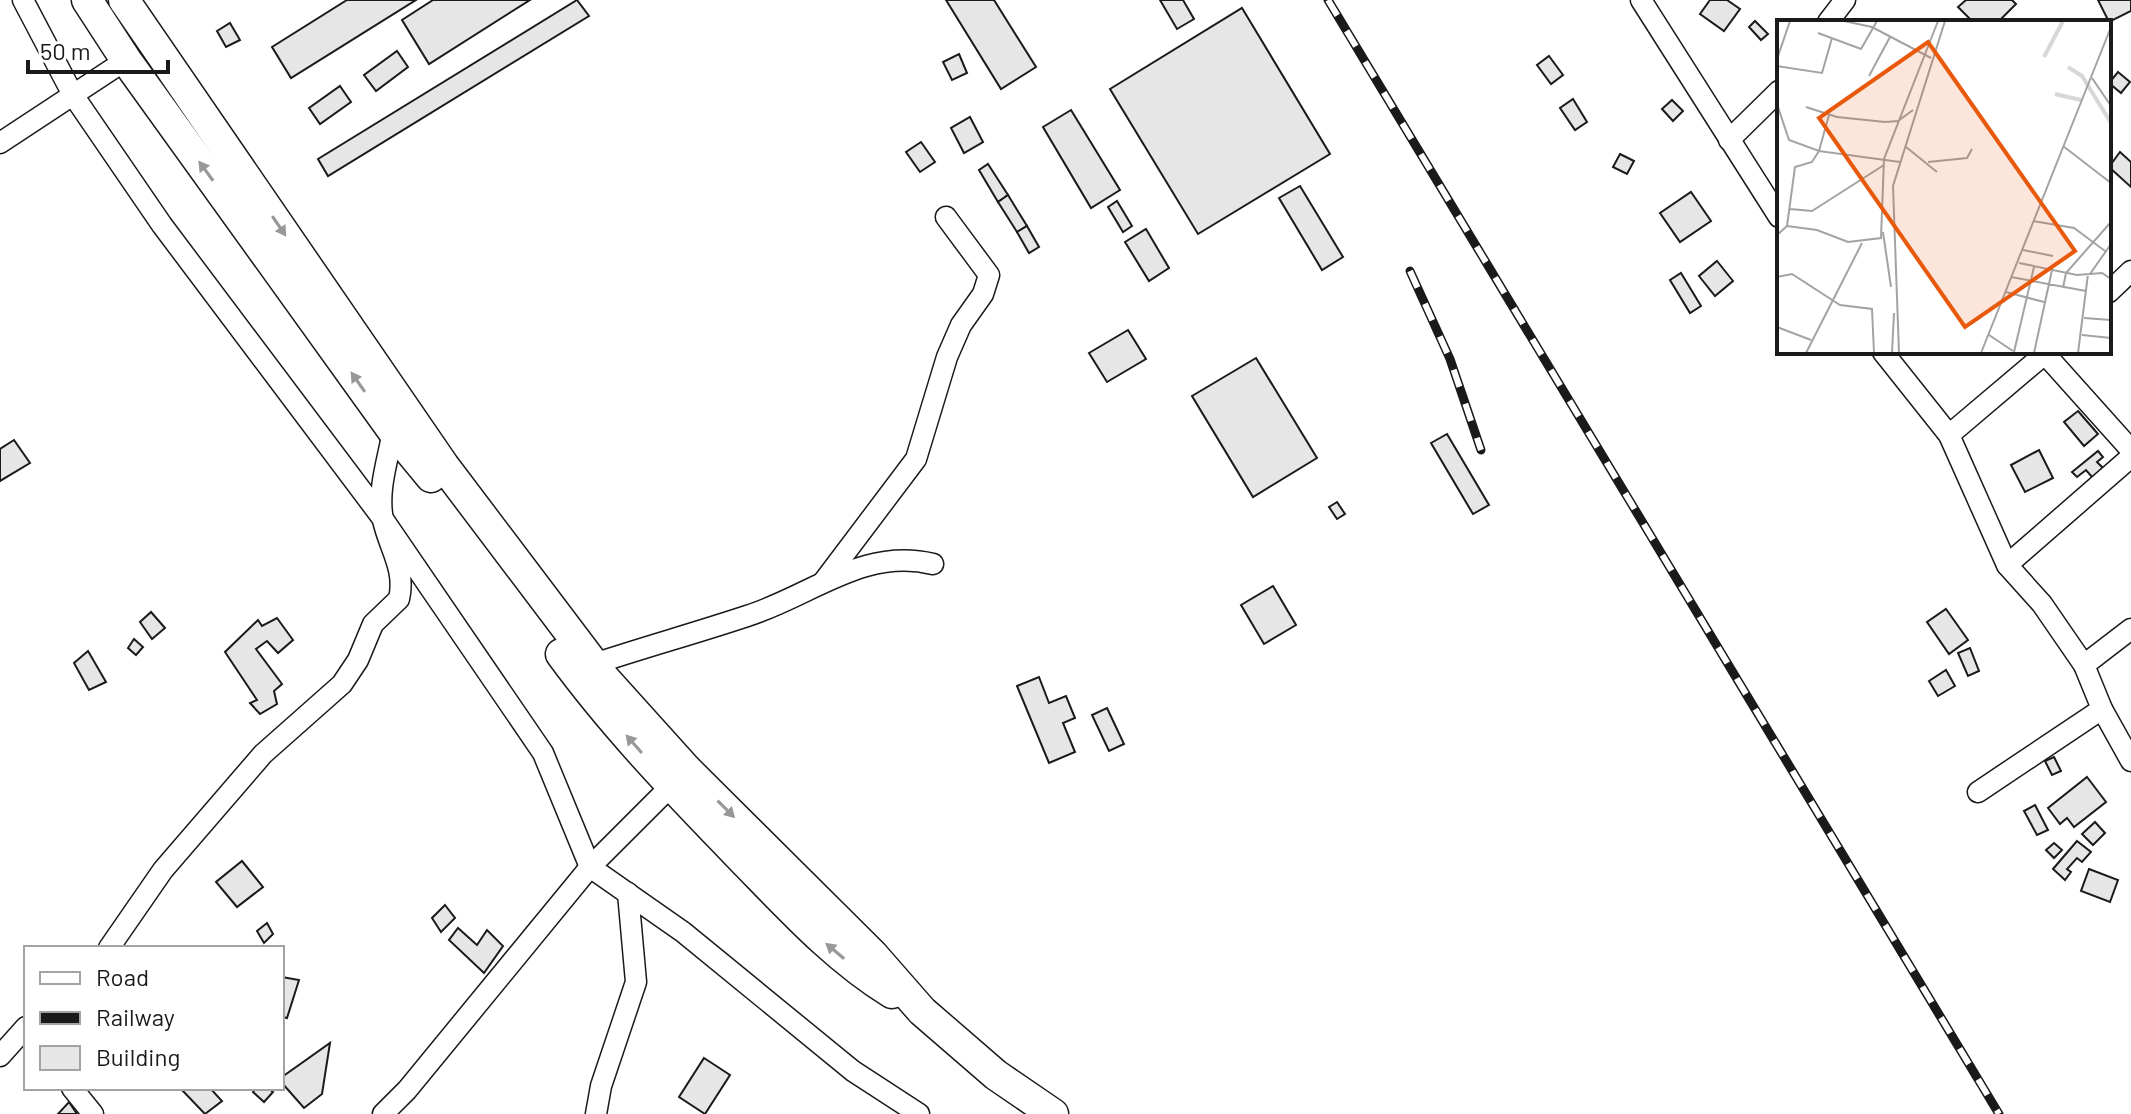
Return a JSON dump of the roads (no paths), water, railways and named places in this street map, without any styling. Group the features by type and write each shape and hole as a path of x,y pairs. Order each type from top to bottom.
{"highway":[{"path":"87,0 126,60 393,431 429,475 589,693 873,955 922,1011 996,1075 1053,1114"},
{"path":"124,0 444,466 679,778"}],"street":[{"path":"23,0 73,95 216,300 383,519 543,753 590,867 683,932 853,1071 919,1114"},
{"path":"1641,0 1777,214"},
{"path":"1830,20 1845,0"},
{"path":"0,143 126,60"},
{"path":"1729,140 1777,93"},
{"path":"824,581 916,459 947,357 961,325 983,294 989,275 946,217"},
{"path":"2111,290 2131,271"},
{"path":"1885,354 1949,435 2007,565 2042,604 2084,665 2102,709 2131,761"},
{"path":"1949,435 2045,354"},
{"path":"2047,354 2131,450"},
{"path":"110,946 163,870 263,754 342,684 358,660 373,624 399,599 400,568 383,519 382,483 393,431"},
{"path":"2007,565 2131,457"},
{"path":"594,664 751,615 874,561 908,558 933,564"},
{"path":"2084,665 2131,629"},
{"path":"1978,792 2102,709"},
{"path":"383,1114 407,1090 590,867 679,778"},
{"path":"596,1114 601,1086 636,982 628,893"},
{"path":"0,1056 24,1030"},
{"path":"74,1090 93,1114"}],"railway":[{"path":"1328,0 1999,1114"},
{"path":"1410,271 1450,359 1481,450"}]}
